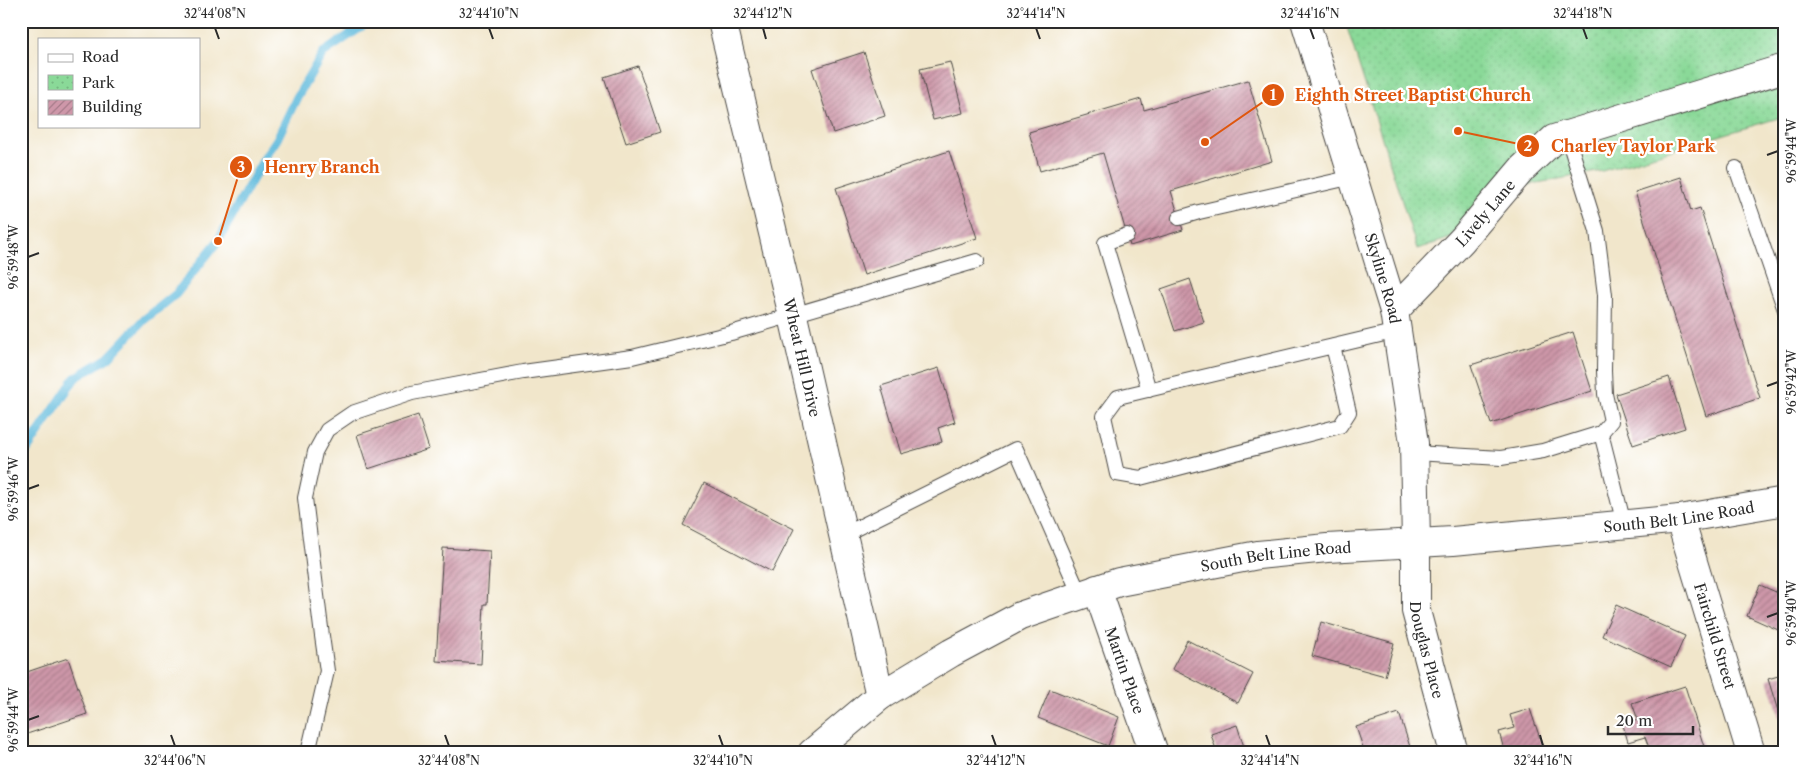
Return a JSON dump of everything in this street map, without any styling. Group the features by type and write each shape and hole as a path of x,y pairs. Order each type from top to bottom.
{"street":[{"name":"Wheat Hill Drive","path":"722,21 793,316 880,696"},
{"name":"Skyline Road","path":"1305,21 1395,321 1414,452 1416,543"},
{"name":"Lively Lane","path":"1395,321 1523,168 1554,139 1785,68"},
{"name":"South Belt Line Road","path":"812,753 880,696 951,653 1020,616 1128,580 1258,555 1680,519 1785,501"},
{"name":"Fairchild Street","path":"1680,519 1752,753"},
{"name":"Douglas Place","path":"1416,543 1416,611 1454,753"},
{"name":"Martin Place","path":"1089,592 1154,753"}],"lane":[{"path":"1414,452 1501,458 1544,451 1601,433 1611,421 1604,371 1605,295 1597,231 1567,135"},
{"path":"1736,168 1785,310"},
{"path":"1179,218 1352,177"},
{"path":"1127,235 1105,242 1149,390"},
{"path":"308,753 328,671 305,498 315,452 327,430 352,413 412,393 524,372 632,357 793,316 977,261"},
{"path":"1333,346 1349,412 1340,426 1140,478 1117,474 1104,416 1118,397 1333,346 1395,321"},
{"path":"1601,433 1624,524"},
{"path":"843,535 1016,449 1089,592"}],"green space":[{"path":"1345,21 1785,21 1785,116 1602,171 1483,193 1451,238 1417,249"}],"building":[{"path":"864,52 885,116 833,133 812,69"},
{"path":"950,62 963,113 933,120 920,69"},
{"path":"638,66 660,132 626,143 604,77"},
{"path":"1248,80 1272,161 1171,191 1183,230 1130,246 1103,153 1040,171 1029,132 1141,99 1144,110"},
{"path":"949,151 977,238 864,275 836,188"},
{"path":"1681,177 1691,211 1700,208 1760,398 1706,416 1635,192"},
{"path":"1190,279 1204,322 1175,331 1161,289"},
{"path":"1573,332 1592,391 1491,424 1471,365"},
{"path":"939,368 955,422 938,428 942,442 901,454 881,386"},
{"path":"1669,377 1685,428 1633,445 1616,394"},
{"path":"418,415 429,449 368,469 357,435"},
{"path":"704,483 794,529 772,572 683,525"},
{"path":"443,548 490,551 487,604 484,604 481,664 436,661"},
{"path":"1760,585 1785,596 1785,633 1747,616"},
{"path":"1616,605 1685,636 1671,667 1602,636"},
{"path":"1321,622 1394,643 1385,676 1312,656"},
{"path":"1187,640 1253,674 1238,703 1172,669"},
{"path":"68,658 87,714 21,736 21,674"},
{"path":"1785,674 1785,730 1784,730 1768,679"},
{"path":"1685,686 1705,750 1696,753 1651,753 1645,737 1628,742 1623,725 1638,720 1632,703"},
{"path":"1050,689 1119,717 1108,746 1038,718"},
{"path":"1530,709 1545,753 1505,753 1499,732 1514,728 1510,715"},
{"path":"1399,713 1412,753 1365,753 1356,727"},
{"path":"1237,725 1246,753 1217,753 1211,734"}],"waterway":[{"path":"21,459 75,378 108,358 145,319 176,294 218,241 277,139 297,97 323,53 370,21"}],"place":[{"name":"Charley Taylor Park","path":"1458,131"},
{"name":"Eighth Street Baptist Church","path":"1205,142"},
{"name":"Henry Branch","path":"218,241"}]}
